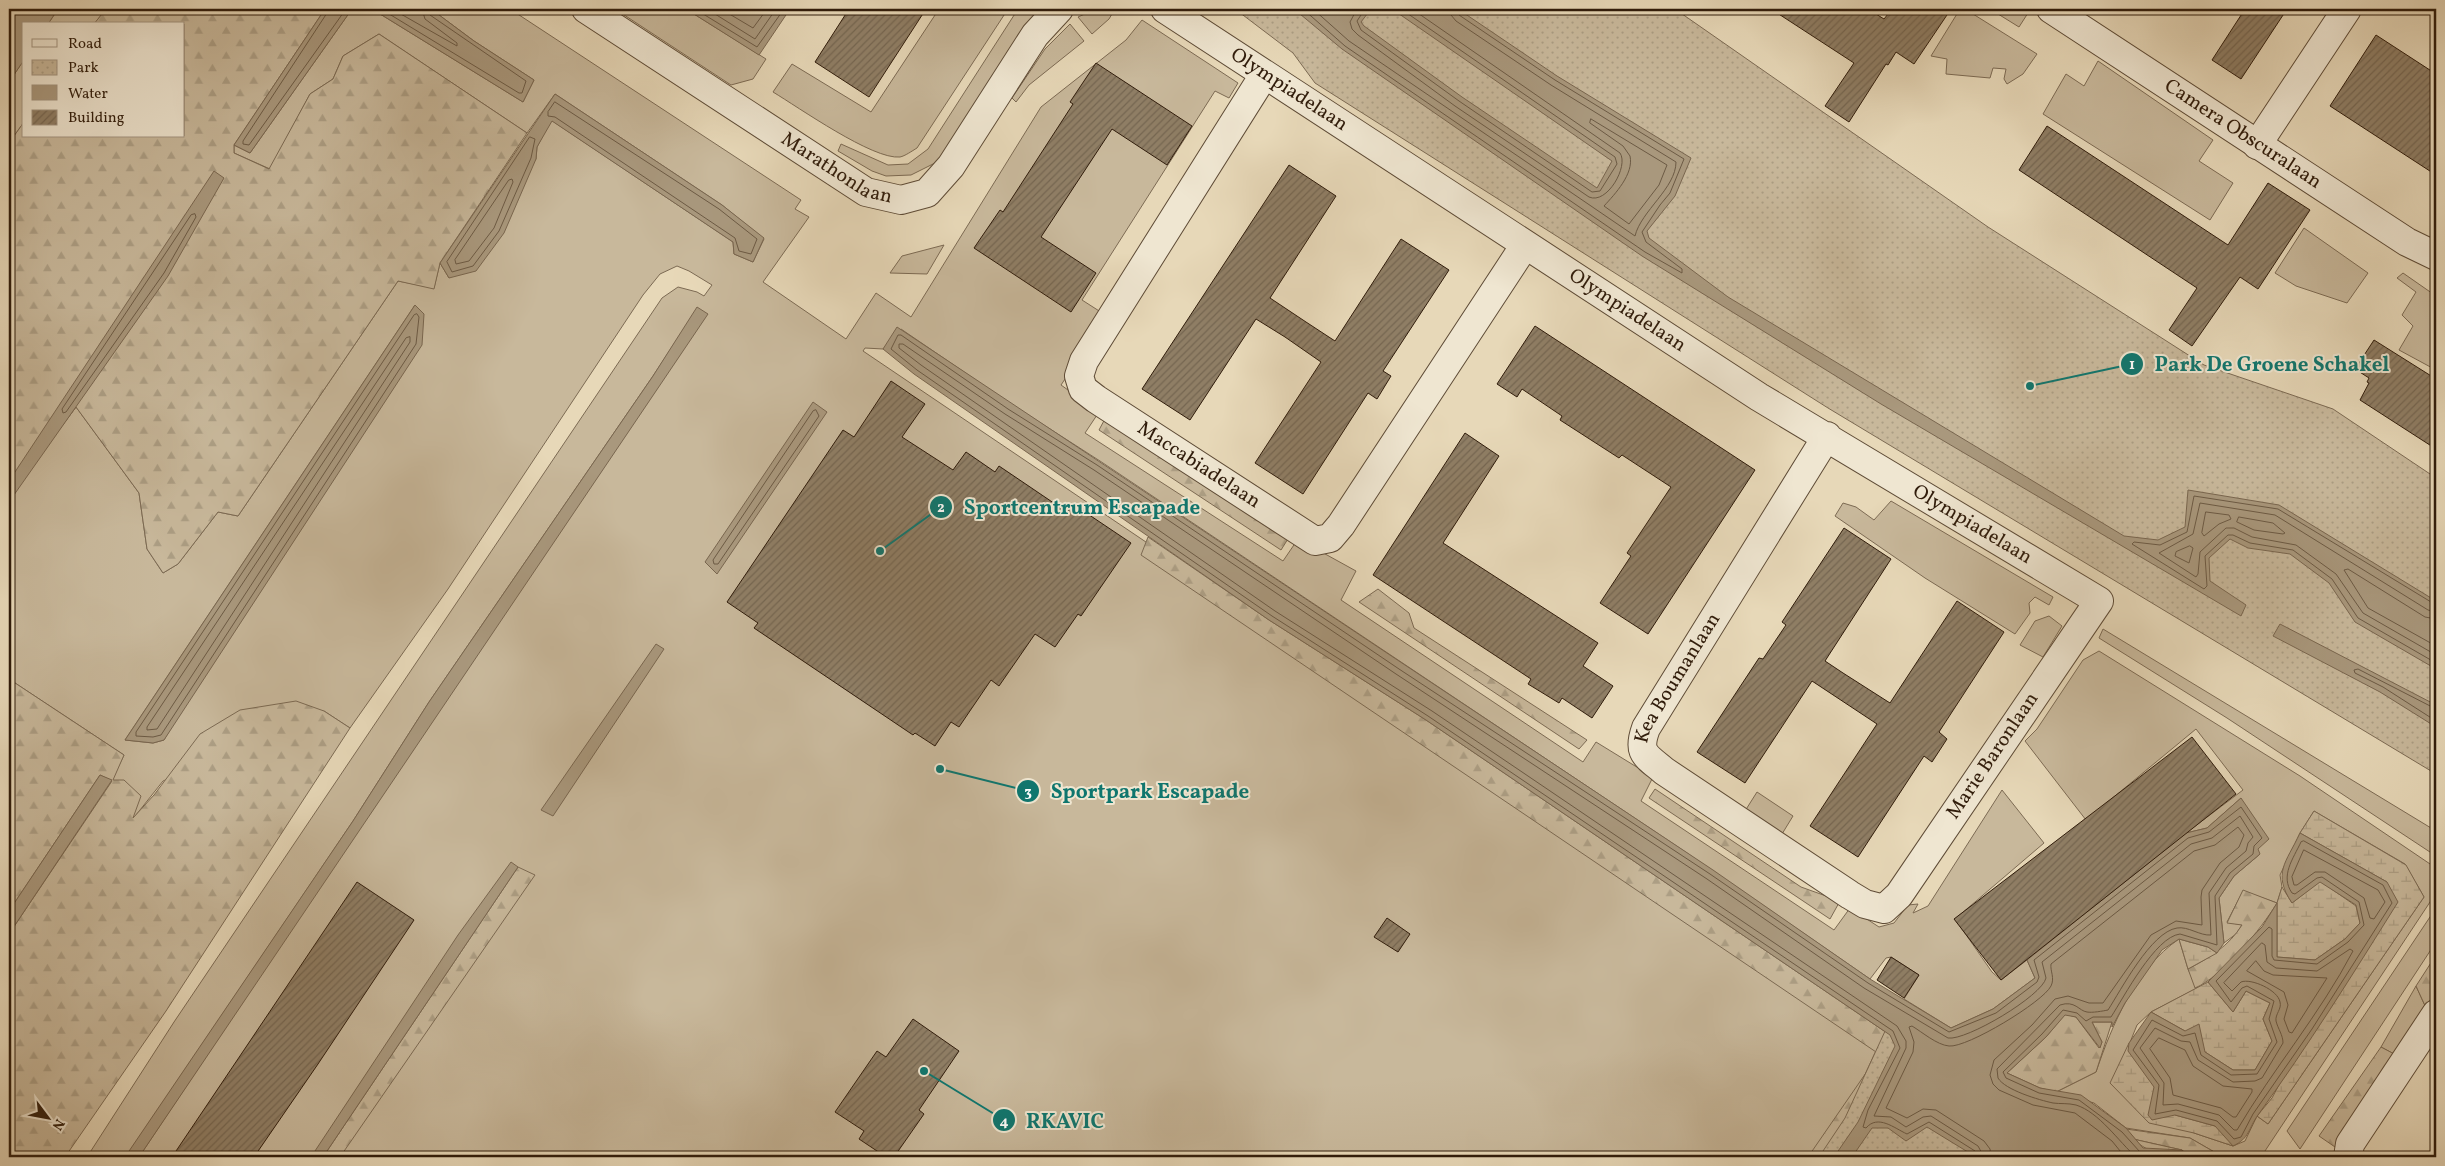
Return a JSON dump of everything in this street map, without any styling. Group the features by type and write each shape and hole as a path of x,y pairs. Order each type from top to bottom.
{"street":[{"name":"Marathonlaan","path":"586,9 866,192 901,200 927,194 951,166 1035,35 1059,9"},
{"name":"Olympiadelaan","path":"1165,9 1759,398 1827,436 2099,601"},
{"name":"Camera Obscuralaan","path":"2051,9 2407,242 2436,256"},
{"path":"2257,145 2347,9"},
{"name":"Maccabiadelaan","path":"1264,75 1084,361 1079,376 1083,389 1096,399 1315,540 1330,538 1341,525 1525,245"},
{"name":"Kea Boumanlaan","path":"1827,436 1646,728 1640,743 1643,754 1664,771 1850,895 1866,904 1884,909"},
{"name":"Marie Baronlaan","path":"1884,909 1899,894 2099,601"},
{"path":"2348,1157 2350,1144 2436,1014"}],"green space":[{"path":"58,9 106,9 96,22 49,22"},
{"path":"106,9 325,9 234,145 234,153 269,169 310,94 333,79 343,56 379,34 527,133 440,263 434,289 398,281 238,516 218,512 178,564 163,573 147,549 139,493 76,407 9,497 9,143 22,125 22,138 185,138 185,22 96,22"},
{"path":"352,9 372,9 523,102 534,80 474,41 431,9 510,9 801,200 795,209 809,217 763,282 846,339 876,293 911,317 1041,107 1126,40 1142,20 1238,83 1229,98 1215,91 1082,300 1107,316 1061,385 1099,412 1085,433 1283,561 1298,539 1356,571 1341,600 1583,762 1596,742 1653,777 1641,801 1834,930 1850,908 1879,927 1894,923 1908,905 1918,904 1913,913 1928,906 2002,790 2044,843 1955,919 1992,972 2001,980 2027,960 2035,978 1993,1009 1951,1028 1904,999 1919,975 1891,957 1886,958 1870,979 1687,853 901,329 883,349 865,348 863,351 1811,991 1886,1029 1845,1118 1819,1157 139,1157 660,376 693,315 429,702 353,821 126,1157 87,1157 174,1022 662,298 678,287 704,296 712,285 677,266 660,274 643,295 448,589 350,728 324,711 163,781 132,820 112,780 124,755 9,679 9,497 76,407 139,493 147,549 163,573 178,564 218,512 238,516 398,281 434,288 440,263 449,278 536,159 537,147 551,120 733,242 734,254 753,262 764,239 722,205 555,94 527,133 379,34 343,56 333,79 310,94 270,169 234,153 234,145 250,153","holes":["415,305 164,740 153,743 125,740"]},
{"path":"615,9 686,9 766,59 753,79 731,85"},
{"path":"939,9 1008,9 917,148 906,155 900,157 888,156 855,142 773,92 792,64 871,112"},
{"path":"1018,9 1041,9 1010,48 939,161 911,175 886,176 872,171 838,151 841,144 888,165 908,164 928,149"},
{"path":"1096,9 1115,9 1109,19 1092,34 1078,17"},
{"path":"1235,9 1675,9 1988,227 2204,365 2333,409 2436,478 2436,774 1828,408 1315,83 1293,53"},
{"path":"1960,9 1965,9 2037,54 2023,74 2007,84 2004,79 2006,69 1993,68 1990,78 1946,74 1947,59 1931,56"},
{"path":"1990,9 2021,9 2028,13 2019,27"},
{"path":"1070,24 1084,41 1029,85 1016,102 1012,98 1045,49"},
{"path":"2098,61 2213,140 2199,161 2233,183 2210,220 2043,114 2066,74 2084,86"},
{"path":"22,63 22,125 9,143 9,82"},
{"path":"2304,228 2368,273 2347,303 2296,286 2275,273"},
{"path":"944,245 927,274 890,273 902,256"},
{"path":"2403,273 2436,296 2436,370 2399,350 2413,326 2402,315 2416,292 2397,278"},
{"path":"1107,415 1291,534 1281,550 1099,430"},
{"path":"1891,501 2053,597 2049,605 2035,597 2029,603 2030,613 2015,634 1925,578 1835,516 1843,503 1856,507 1874,520"},
{"path":"1148,537 1269,620 1426,720 1890,1035 1834,1157 1808,1157 1879,1054 1141,555"},
{"path":"1378,589 1409,613 1414,628 1587,740 1579,749 1359,602"},
{"path":"2049,616 2062,626 2043,657 2020,645 2035,621"},
{"path":"2103,629 2436,831 2436,856 2227,718 2099,638"},
{"path":"2099,651 2300,776 2436,868 2436,893 2261,1157 2223,1157 2190,1138 2126,1128 2094,1103 2056,1092 2096,1072 2118,1017 2138,981 2150,965 2179,939 2188,969 2197,988 2151,1012 2137,1025 2114,1082 2194,1133 2233,1146 2245,1141 2257,1116 2268,1124 2424,897 2405,864 2314,811 2300,833 2280,875 2282,887 2277,903 2243,891 2227,922 2242,925 2236,934 2224,943 2219,898 2234,876 2259,855 2241,798 2207,828 2186,833 2243,790 2196,729 2086,820 2025,741 2037,729 2083,660"},
{"path":"9,679 124,755 113,780 124,780 141,796 133,818 154,795 200,734 240,710 296,701 324,711 350,728 166,1011 65,1157 9,1157 9,934 112,781 100,775 9,911"},
{"path":"1655,789 1801,887 1840,901 1830,919 1649,798"},
{"path":"1757,792 1793,816 1782,834 1745,811"},
{"path":"2314,811 2406,865 2424,897 2268,1124 2257,1116 2272,1098 2387,882 2300,833"},
{"path":"518,867 535,875 340,1157 323,1157"},
{"path":"2320,881 2356,906 2360,923 2345,939 2315,960 2277,957 2277,903 2282,887 2292,903"},
{"path":"2243,890 2277,903 2252,938 2229,963 2217,974 2195,988 2188,969 2218,951 2242,925 2227,923"},
{"path":"2436,908 2436,942 2300,1149 2287,1131"},
{"path":"2179,939 2208,947 2217,953 2188,969"},
{"path":"2436,955 2436,996 2427,1010 2416,986"},
{"path":"2208,982 2233,1012 2246,991 2270,1003 2263,1019 2272,1041 2255,1070 2233,1070 2205,1052 2185,1031 2151,1012"},
{"path":"2416,986 2427,1010 2396,1055 2381,1047"},
{"path":"2065,1014 2076,1017 2099,1048 2102,1042 2092,1022 2112,1022 2096,1072 2056,1092 2040,1088 2007,1073 2046,1037"},
{"path":"1886,1029 2076,1157 1819,1157 1845,1118"},
{"path":"2129,1043 2175,1115 2215,1126 2224,1123 2233,1146 2194,1133 2149,1123 2110,1083"},
{"path":"2381,1047 2396,1055 2335,1147 2319,1136"},
{"path":"2126,1129 2190,1138 2223,1157 2190,1157 2182,1150 2133,1139"},
{"path":"2133,1139 2182,1150 2190,1157 2160,1154 2146,1148"}],"water":[{"path":"13,9 58,9 49,22 22,22 22,63 9,82 9,16"},
{"path":"325,9 352,9 250,153 234,145"},
{"path":"372,9 431,9 474,41 534,80 523,102"},
{"path":"686,9 790,9 759,55"},
{"path":"1294,9 1371,9 1361,22 1364,26 1462,97 1597,188 1612,161 1392,9 1458,9 1557,76 1691,158 1675,196 1647,231 1649,238 1728,297 2124,536 2158,540 2185,527 2188,490 2279,505 2436,601 2436,669 2355,622 2329,583 2290,554 2248,548 2230,539 2209,558 2210,581 2246,605 2241,616 1881,404 1642,256 1342,49"},
{"path":"555,94 722,205 764,238 753,262 734,254 733,242 552,121 537,147 536,159 504,233 476,271 449,278 440,263"},
{"path":"214,171 224,178 168,276 9,502 9,481"},
{"path":"415,305 424,314 422,345 164,740 153,743 125,740"},
{"path":"697,307 708,314 139,1157 125,1157 353,821 429,702 653,376"},
{"path":"897,327 1713,870 1870,979 1951,1028 1993,1009 2035,978 2027,960 2186,833 2207,828 2241,798 2269,839 2258,849 2260,854 2234,876 2219,898 2224,943 2217,953 2208,947 2179,939 2162,950 2125,1003 2112,1027 2112,1022 2092,1022 2102,1042 2100,1048 2076,1017 2065,1015 2046,1037 2007,1073 2040,1088 2081,1095 2126,1128 2143,1148 2182,1150 2186,1157 1976,1157 1927,1127 1906,1141 1888,1128 1872,1128 1852,1157 1834,1157 1858,1122 1895,1046 1890,1035 1426,720 1269,620 914,374 883,349"},
{"path":"813,402 827,412 717,574 705,562"},
{"path":"2280,624 2436,705 2436,727 2380,692 2273,636"},
{"path":"656,644 664,649 553,816 541,810"},
{"path":"100,775 112,780 9,934 9,911"},
{"path":"2300,833 2387,882 2398,902 2330,1010 2243,1140 2233,1146 2215,1126 2175,1115 2152,1120 2148,1115 2154,1087 2128,1051 2129,1043 2151,1012 2185,1031 2199,1024 2205,1052 2233,1070 2255,1070 2272,1041 2263,1019 2270,1003 2246,991 2233,1012 2208,982 2262,927 2277,903 2277,957 2315,960 2345,939 2360,923 2356,905 2320,882 2292,903 2286,893 2282,876 2286,860"},
{"path":"511,862 518,867 323,1157 311,1157 458,935"}],"building":[{"path":"849,9 926,9 869,97 815,62"},
{"path":"1771,9 1868,9 1884,19 1892,9 1951,9 1914,64 1896,52 1888,65 1886,64 1849,122 1825,106 1854,63"},
{"path":"2245,9 2287,9 2241,79 2212,60"},
{"path":"2376,35 2436,74 2436,175 2330,106"},
{"path":"1096,63 1192,126 1167,165 1112,129 1041,237 1096,273 1071,312 974,248 1000,210 1003,212 1073,104 1070,102"},
{"path":"2047,126 2228,245 2268,183 2310,210 2258,289 2240,277 2192,346 2169,330 2197,288 2019,170"},
{"path":"1289,165 1336,196 1270,298 1306,322 1335,341 1401,239 1449,270 1383,371 1391,376 1377,399 1368,393 1303,494 1255,463 1321,362 1285,337 1256,319 1190,420 1142,389"},
{"path":"1535,326 1755,470 1648,634 1600,603 1631,556 1627,553 1671,487 1622,455 1619,458 1560,420 1562,416 1522,389 1517,397 1497,384"},
{"path":"2374,340 2436,379 2436,449 2360,400 2369,383 2367,382 2369,378 2355,369"},
{"path":"891,381 925,404 902,437 953,470 966,452 995,472 999,466 1067,512 1073,504 1131,543 1081,616 1078,614 1055,647 1035,634 999,686 991,680 959,727 951,722 935,746 915,733 913,735 754,628 758,623 727,602 843,430 854,437"},
{"path":"1465,433 1499,456 1443,543 1598,643 1583,666 1613,686 1592,718 1562,698 1559,703 1528,684 1531,679 1373,575"},
{"path":"1844,528 1891,559 1825,661 1843,673 1890,703 1957,601 2004,632 1939,732 1947,739 1932,762 1924,756 1858,857 1810,826 1877,724 1812,681 1745,783 1697,752 1759,658 1763,659 1786,625 1782,622"},
{"path":"2192,737 2236,794 2001,980 1954,919"},
{"path":"357,882 414,920 318,1064 254,1157 172,1157"},
{"path":"1387,918 1410,934 1398,952 1374,937"},
{"path":"1891,957 1919,975 1904,998 1877,980"},
{"path":"913,1019 959,1051 919,1110 924,1114 894,1157 886,1157 859,1139 864,1131 835,1112 877,1051 886,1057"}],"place":[{"name":"Park De Groene Schakel","path":"2030,386"},
{"name":"Sportcentrum Escapade","path":"880,551"},
{"name":"Sportpark Escapade","path":"940,769"},
{"name":"RKAVIC","path":"924,1071"}]}
